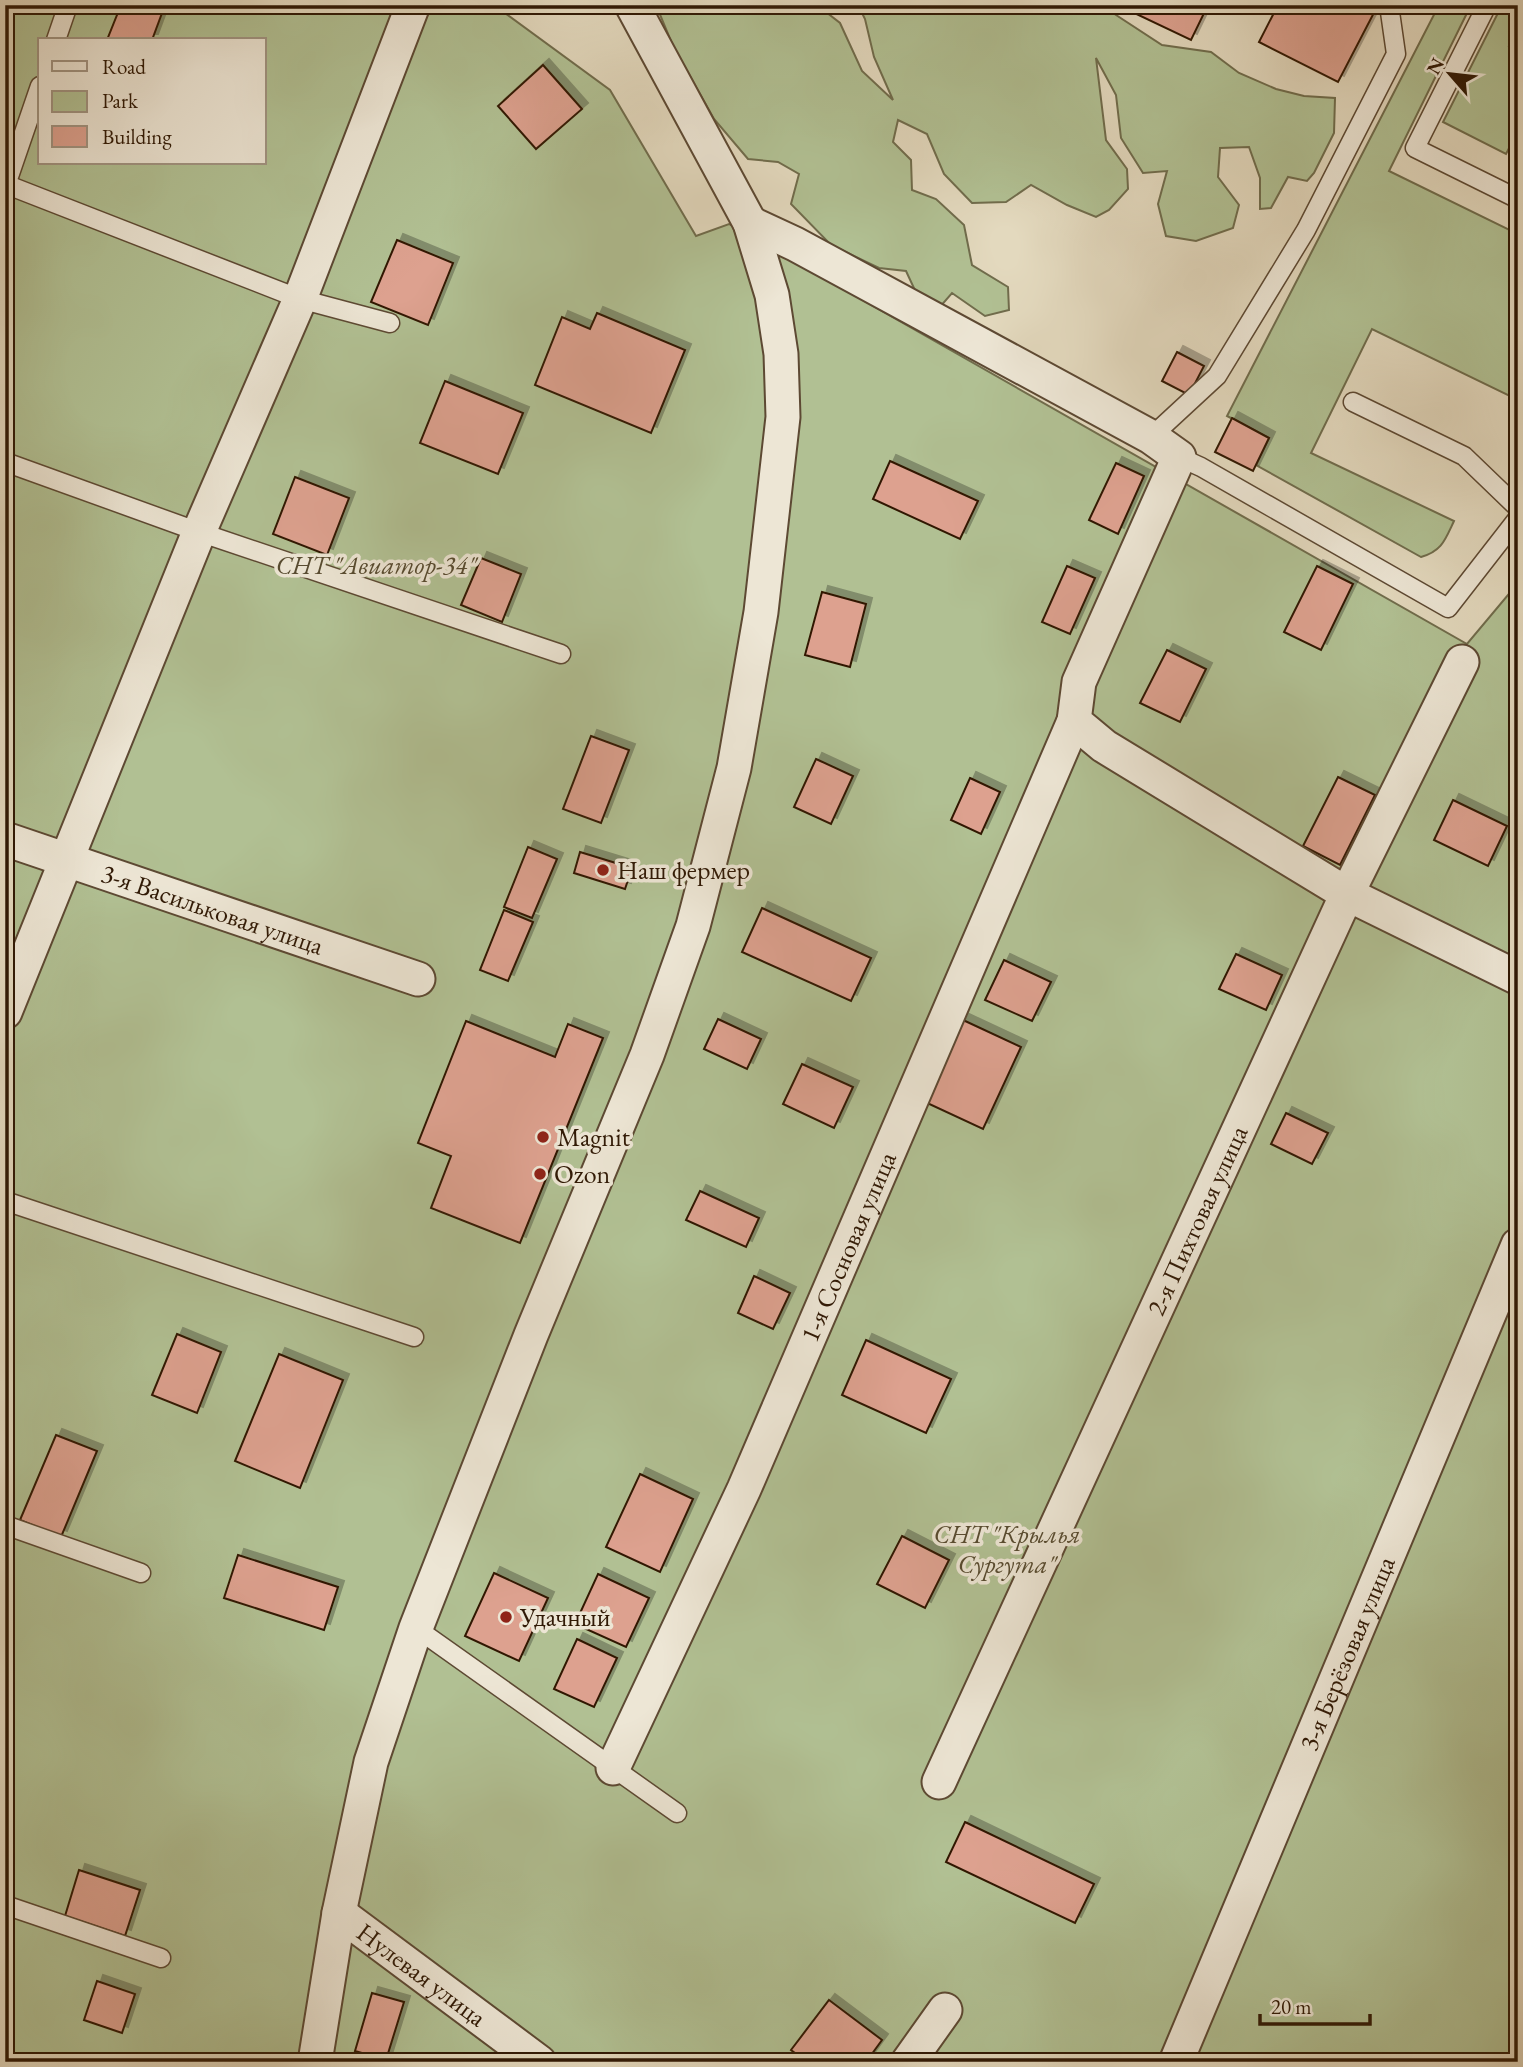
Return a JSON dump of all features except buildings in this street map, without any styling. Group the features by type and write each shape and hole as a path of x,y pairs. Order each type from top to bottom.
{"street":[{"path":"5,1012 199,532 300,299 413,5"},
{"path":"315,2062 339,1913 371,1762 416,1628 531,1335 647,1055 693,926 734,768 761,612 783,417 781,354 772,295 750,223 632,5"},
{"path":"750,223 794,244 1150,437 1179,457"},
{"name":"1-я Сосновая улица","path":"613,1768 744,1489 1074,722 1079,682 1179,457"},
{"name":"2-я Пихтовая улица","path":"939,1782 1347,894 1462,662"},
{"path":"1074,722 1104,746 1347,894 1518,978"},
{"name":"3-я Васильковая улица","path":"5,839 418,979"},
{"name":"3-я Берёзовая улица","path":"1176,2062 1518,1245"},
{"name":"Нулевая улица","path":"339,1913 539,2062"},
{"path":"908,2062 945,2010"}],"lane":[{"path":"57,38 68,5"},
{"path":"1150,437 1217,376 1306,230 1396,54 1389,5"},
{"path":"1487,5 1415,148 1518,199"},
{"path":"38,92 6,185 300,299 390,324"},
{"path":"1353,402 1464,456 1518,508"},
{"path":"1179,457 1448,608 1518,518"},
{"path":"5,463 199,532 561,654"},
{"path":"5,1201 414,1337"},
{"path":"5,1525 141,1573"},
{"path":"416,1628 677,1813"},
{"path":"5,1905 161,1958"}],"green space":[{"path":"5,5 494,5 610,90 696,236 729,224 1467,644 1518,583 1518,2062 5,2062"},
{"path":"656,5 817,5 840,23 862,71 893,100 874,57 865,19 858,5 1113,5 1113,13 1162,45 1211,52 1239,73 1276,89 1304,96 1335,98 1334,133 1314,173 1307,181 1288,177 1271,208 1260,209 1260,178 1249,147 1220,148 1218,177 1239,205 1233,228 1196,241 1166,236 1158,204 1167,171 1143,173 1121,138 1116,95 1096,58 1106,140 1127,169 1128,189 1109,210 1096,217 1031,185 1006,202 972,203 944,174 927,134 898,120 893,142 911,160 912,190 936,199 964,225 972,265 1008,287 1009,310 985,316 952,293 939,308 919,299 906,271 879,268 831,245 791,204 799,174 778,162 748,159 714,119 673,46"},
{"path":"1439,5 1471,5 1389,171 1518,234 1518,400 1372,329 1311,453 1454,521 1438,548 1421,557 1256,465 1269,438 1227,416"},
{"path":"1502,5 1518,5 1518,29 1509,46 1518,50 1518,131 1506,154 1443,122"}],"place":[{"name":"Наш фермер","path":"603,870"},
{"name":"Magnit","path":"543,1137"},
{"name":"Ozon","path":"540,1174"},
{"name":"Удачный","path":"506,1617"}],"park label":[{"name":"СНТ \"Авиатор-34\"","path":"376,565"},
{"name":"CНТ \"Крылья Сургута\"","path":"1007,1549"}]}
